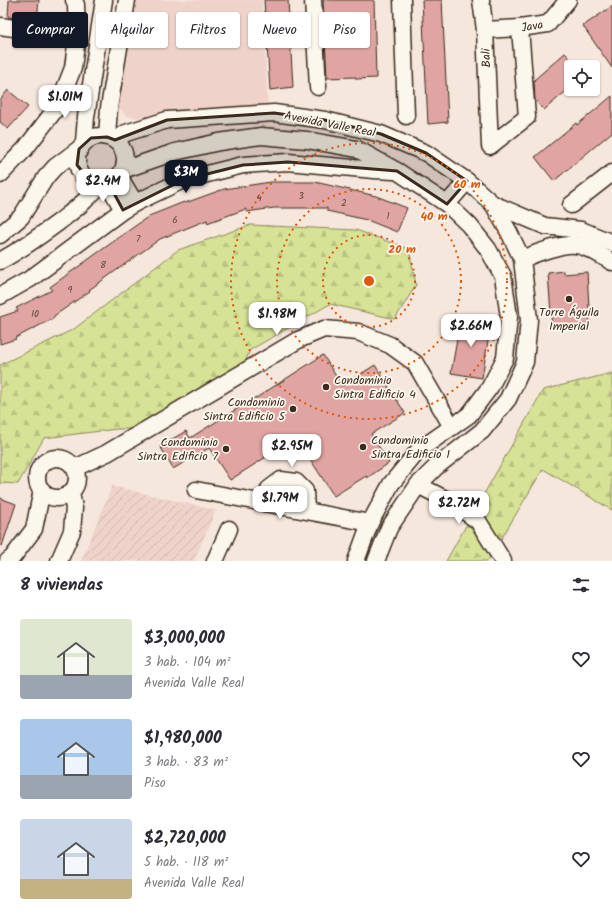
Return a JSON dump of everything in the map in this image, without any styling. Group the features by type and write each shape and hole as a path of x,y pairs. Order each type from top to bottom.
{"street":[{"path":"111,138 109,108 127,0"},
{"path":"313,0 318,87"},
{"path":"402,0 406,116"},
{"name":"Bali","path":"482,0 485,30 490,146 527,117 520,28"},
{"name":"Java","path":"485,30 520,28 548,24 568,0"},
{"path":"75,3 103,5 82,146 77,157 77,165 85,178 92,182 112,178"},
{"path":"0,26 12,28"},
{"path":"0,175 24,149 58,106 73,68 76,48"},
{"path":"73,68 93,73"},
{"name":"Avenida Valle Real","path":"111,138 168,120 274,113 325,120 381,134 426,152 467,180 493,204 522,259 529,320 525,362 508,399 482,431 436,467 418,485 389,528 376,561"},
{"path":"0,235 21,217 46,177 55,167 92,138 99,136 111,138 121,146 124,153 125,162 112,178 41,236 0,261"},
{"name":"Avenida Valle Real","path":"112,178 175,152 219,142 261,136 307,140 357,149 397,171 447,204 468,224 488,249 503,276 509,317 505,358 490,387 469,415 419,450 391,484 370,523 356,561"},
{"path":"0,296 30,279 129,207 183,180 242,165 288,162 397,171"},
{"path":"571,205 612,173"},
{"path":"112,178 129,207"},
{"path":"447,204 467,180"},
{"path":"493,204 546,226 580,230 612,244"},
{"path":"522,259 555,248 575,245 600,254 612,262"},
{"path":"75,468 107,453 298,340 324,329 358,332 390,344 415,362 452,427"},
{"path":"59,458 71,463 75,468 77,481 75,488 71,493 65,496 52,497 42,490 38,478 39,472 47,461 59,458"},
{"path":"265,503 269,489 281,480 296,482 305,491 306,510"},
{"path":"418,485 453,503 478,521 503,561"},
{"path":"8,561 12,558 34,529 42,490"},
{"path":"196,490 370,523"},
{"path":"59,561 72,531 74,508 71,493"},
{"path":"215,561 229,529"}],"highlighted area":[{"path":"274,113 325,120 381,134 426,153 467,181 447,204 397,171 288,162 243,165 183,180 123,210 109,184 92,183 77,165 79,149 91,138 107,137 115,140 167,120"}],"shaded area":[{"path":"132,0 262,0 263,12 248,12 248,48 265,48 268,108 141,118 126,116 118,107 126,48 168,48 168,12 130,12"},
{"path":"112,486 216,510 194,561 81,561"}],"green space":[{"path":"250,225 356,230 409,249 416,285 395,319 330,304 250,350 242,370 136,429 117,429 44,438 18,484 0,483 0,365 74,329 178,250"},
{"path":"612,373 612,510 543,469 488,561 446,561 543,390"}],"building":[{"path":"9,0 39,0 38,12 12,12 12,17 8,17"},
{"path":"264,0 288,0 289,12 265,12"},
{"path":"323,0 374,0 376,78 327,78 325,48 370,48 370,12 324,12"},
{"path":"422,0 442,0 448,122 428,124"},
{"path":"612,6 612,68 583,26"},
{"path":"267,48 291,48 293,87 270,90"},
{"path":"565,53 571,60 564,60 564,93 544,110 535,100 534,80"},
{"path":"8,90 28,107 8,129 0,122 0,100"},
{"path":"612,96 612,132 554,181 535,157"},
{"path":"271,182 315,182 376,196 407,208 397,232 367,220 327,211 327,208 274,208 246,212 246,209 207,223 207,220 160,239 54,316 54,318 15,338 16,339 0,344 0,317 18,311 16,308 52,290 50,287 149,216 184,202 185,203 224,189"},
{"name":"Torre Águila Imperial","path":"564,271 564,274 587,272 590,325 552,328 548,273"},
{"path":"461,317 491,322 482,378 451,373"},
{"path":"323,355 342,386 375,365 405,413 371,434 389,463 367,478 366,476 334,496 296,438 230,480 209,448 173,469 160,446 186,431 190,438"},
{"path":"0,498 16,504 2,546 0,545"}],"place":[{"name":"Torre Águila Imperial","path":"569,299"},
{"name":"Condominio Sintra Edificio 4","path":"326,387"},
{"name":"Condominio Sintra Edificio 5","path":"293,409"},
{"name":"Condominio Sintra Edificio 1","path":"363,447"},
{"name":"Condominio Sintra Edificio 7","path":"226,449"}]}
